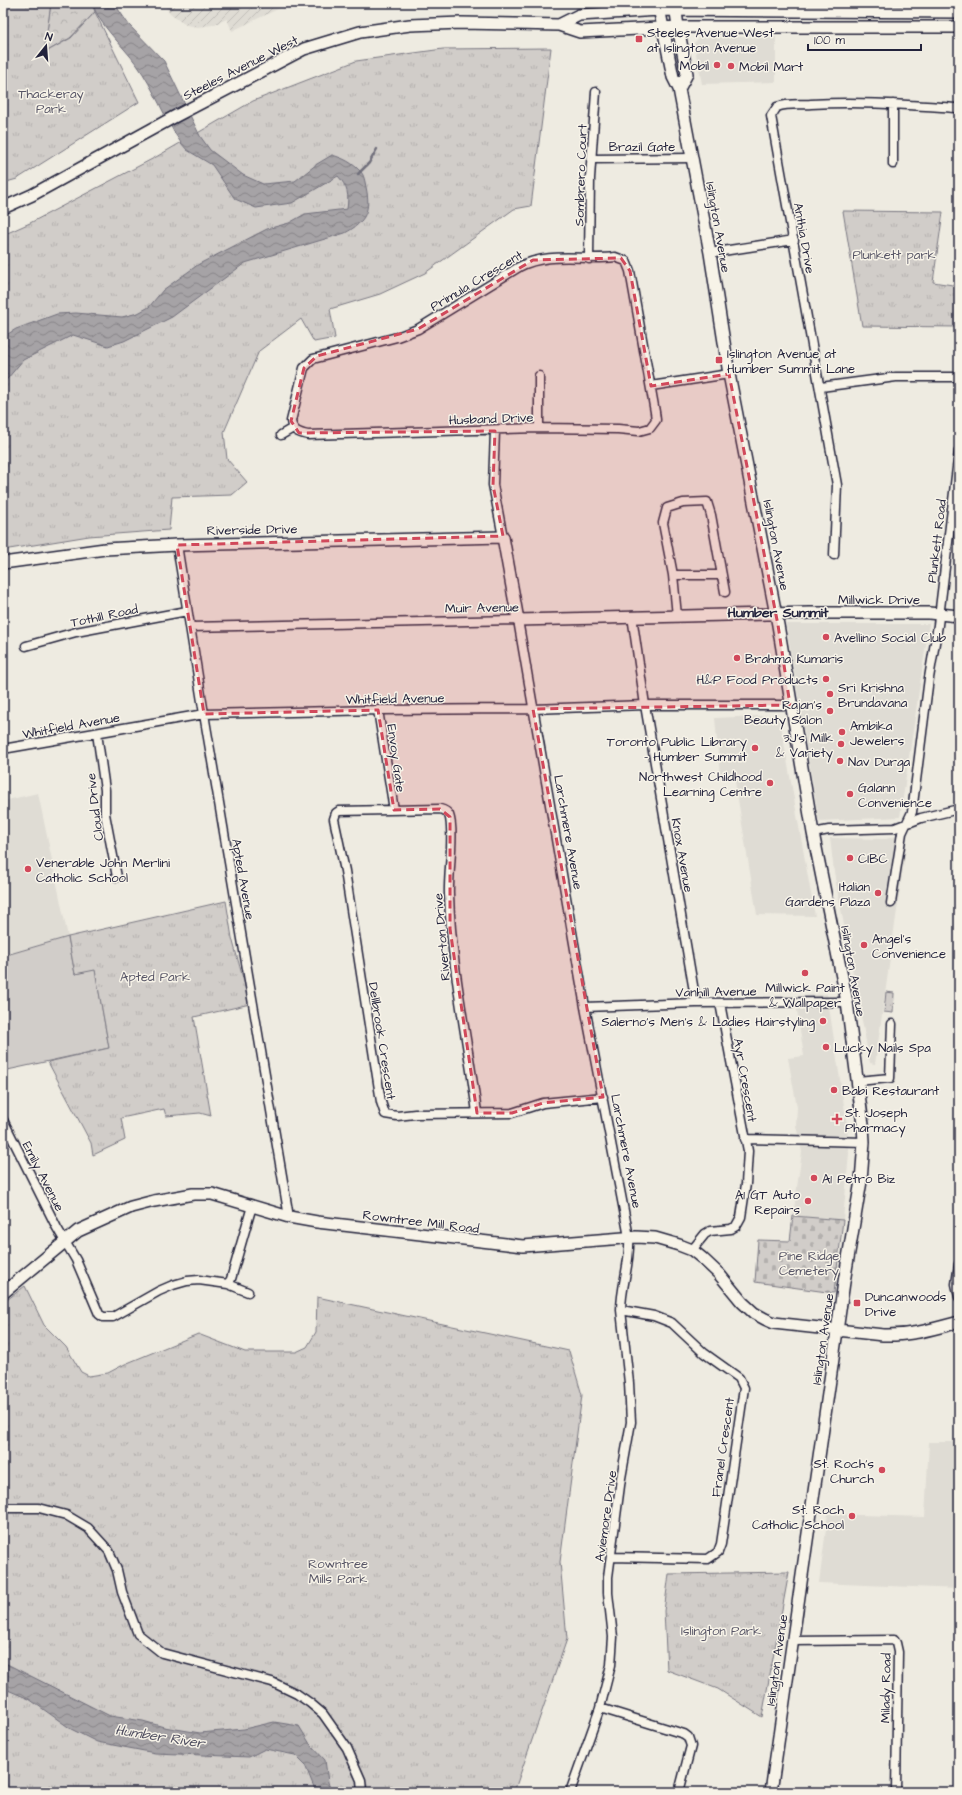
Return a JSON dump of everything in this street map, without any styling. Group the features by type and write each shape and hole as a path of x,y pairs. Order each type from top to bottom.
{"main road":[{"name":"Steeles Avenue West","path":"559,25 578,15 659,7 959,12"},
{"name":"Islington Avenue","path":"659,7 673,77 679,88 710,253 728,374 776,614 790,705 813,833 847,1002 864,1142 859,1195 852,1230 837,1330 771,1792"},
{"path":"676,7 678,27 687,74 679,88"},
{"name":"Steeles Avenue West","path":"3,208 32,195 304,49 360,32 410,25 461,23 559,25 580,32 678,27 959,27"},
{"name":"Riverside Drive","path":"3,563 105,549 177,545 503,536"},
{"name":"Larchmere Avenue","path":"503,536 518,620"},
{"name":"Millwick Drive","path":"776,614 939,614 959,616"},
{"name":"Muir Avenue","path":"518,620 632,616 776,614"},
{"name":"Rowntree Mill Road","path":"3,1293 78,1231 131,1207 180,1196 212,1194 289,1216 317,1222 510,1246 542,1245 629,1237 655,1238 669,1241 692,1250 713,1268 742,1302 754,1313 765,1319 774,1323 837,1330"},
{"path":"837,1330 901,1336 920,1333 959,1322"}],"street":[{"name":"Sombrero Court","path":"589,259 596,92"},
{"name":"Anthia Drive","path":"834,555 837,485 821,387 771,120 777,107 792,104 838,102 959,108"},
{"path":"893,104 893,164"},
{"name":"Brazil Gate","path":"592,159 692,158"},
{"path":"710,253 794,240"},
{"name":"Primula Crescent","path":"292,427 291,417 304,368 312,358 397,337 418,329 519,267 533,260 549,258 621,258 626,261 651,386"},
{"path":"651,386 728,374"},
{"path":"539,376 539,428"},
{"path":"821,387 896,377 959,377"},
{"name":"Husband Drive","path":"292,427 299,433 308,435 495,431 539,428 646,430 654,425 656,420 651,386"},
{"path":"282,435 292,427"},
{"name":"Larchmere Avenue","path":"495,431 493,485 503,536"},
{"name":"Plunkett Road","path":"891,903 902,833 912,812 939,614 959,451"},
{"path":"677,616 673,575 663,523 667,508 683,503 707,502 712,515 725,592"},
{"name":"Apted Avenue","path":"177,545 289,1216"},
{"path":"673,575 722,575"},
{"name":"Tothill Road","path":"26,646 90,629 187,611"},
{"name":"Knox Avenue","path":"632,616 645,705 696,1003"},
{"name":"Larchmere Avenue","path":"518,620 585,1007 629,1237"},
{"name":"Muir Avenue","path":"190,627 518,620"},
{"name":"Whitfield Avenue","path":"3,749 204,714 378,710 533,709 645,705 790,705"},
{"name":"Envoy Gate","path":"378,710 394,810"},
{"name":"Cloud Drive","path":"97,733 104,790 105,814 117,877"},
{"name":"Riverton Drive","path":"394,810 440,809 447,812 450,817 451,827 448,890 450,929 464,1033 477,1113"},
{"name":"Dellbrook Crescent","path":"394,810 342,810 336,813 334,819 345,871 382,1108 385,1114 391,1116 512,1112 543,1103 603,1097"},
{"path":"813,833 829,830 895,828 921,818 959,810"},
{"name":"Vanhill Avenue","path":"585,1007 696,1003 847,1002"},
{"name":"Ayr Crescent","path":"720,1003 745,1139 864,1142"},
{"path":"857,1081 890,1078 892,1024"},
{"name":"Emily Avenue","path":"3,1120 76,1260 99,1314 103,1317 113,1317 159,1291 180,1282 199,1280 228,1284"},
{"path":"692,1250 705,1234 710,1231 731,1229 739,1222 748,1165 748,1151 745,1139"},
{"path":"248,1292 228,1284 231,1280 252,1206"},
{"name":"Aviemore Drive","path":"570,1792 600,1708 609,1678 613,1651 608,1593 621,1478 631,1422 629,1383 621,1310 621,1299 630,1248 629,1237"},
{"path":"959,1264 956,1284 959,1298"},
{"name":"Franel Crescent","path":"611,1557 708,1559 718,1552 744,1388 739,1378 704,1353 672,1323 654,1316 621,1310"},
{"path":"3,1508 39,1508 66,1515 88,1528 109,1551 117,1570 122,1592 138,1634 162,1653 272,1682 297,1694 310,1703 323,1714 347,1748 360,1780 362,1792"},
{"name":"Milady Road","path":"792,1641 894,1640 898,1652 896,1792"},
{"path":"600,1708 684,1734 688,1737 691,1746 679,1792"}],"highlighted area":[{"path":"621,258 630,271 651,386 729,374 778,625 790,705 533,709 603,1097 543,1103 512,1113 477,1113 450,929 450,817 440,809 394,810 378,710 204,714 177,545 503,536 493,485 495,431 299,433 291,421 304,368 317,356 418,329 533,260"}],"shaded area":[{"path":"163,3 294,4 280,8 232,31 227,19 213,25 198,27 186,25 170,14"},
{"path":"700,37 776,37 776,82 702,84 694,43"},
{"path":"786,624 929,624 900,817 819,821"},
{"path":"779,715 815,916 757,915 734,775 720,775 715,718"},
{"name":"Venerable John Merlini Catholic School","path":"38,793 68,937 3,956 3,801"},
{"path":"908,833 875,1064 870,1063 834,872 830,838 886,839"},
{"path":"827,994 847,1125 849,1153 843,1220 793,1216 802,1152 796,1126 797,1107 788,1058 804,1056 795,997"},
{"name":"St. Roch Catholic School","path":"929,1442 959,1442 959,1589 819,1583 828,1514 925,1517"}],"green space":[{"name":"Thackeray Park","path":"3,3 51,3 44,53 71,38 95,12 139,102 17,179 3,183"},
{"path":"51,3 92,3 95,12 70,38 44,53"},
{"path":"551,48 531,206 514,209 425,273 380,294 330,309 335,338 314,342 301,319 259,351 224,432 227,459 247,482 232,495 172,497 169,530 89,536 3,550 3,235 30,223 156,157 253,101 356,61 443,49"},
{"name":"Plunkett park","path":"843,211 943,212 933,282 959,286 959,327 862,326"},
{"name":"Apted Park","path":"226,901 232,938 250,1004 194,1017 211,1116 200,1113 166,1116 164,1109 121,1118 125,1140 93,1155 91,1143 48,1062 109,1048 95,970 75,974 68,937"},
{"path":"68,937 75,974 95,969 109,1048 3,1071 3,956"},
{"path":"886,992 894,993 893,1013 884,1012"},
{"name":"Pine Ridge Cemetery","path":"793,1216 843,1220 834,1293 755,1282 758,1240 790,1241"},
{"name":"Rowntree Mills Park","path":"25,1286 44,1325 66,1347 81,1372 89,1376 108,1373 125,1364 198,1334 245,1352 296,1352 307,1347 316,1332 317,1297 569,1351 582,1395 560,1562 567,1639 514,1792 3,1792 3,1303"},
{"name":"Islington Park","path":"789,1572 762,1717 718,1689 667,1670 664,1611 669,1574"}],"water":[{"path":"92,3 114,3 129,25 164,61 200,136 210,150 243,175 263,184 295,181 317,164 332,155 348,161 362,173 365,181 368,202 367,209 362,220 345,233 245,263 172,317 124,341 108,346 73,335 23,360 3,384 3,337 16,329 57,314 76,313 122,317 138,313 149,307 163,290 199,264 267,229 289,223 305,214 347,209 347,191 338,176 292,203 256,208 235,199 212,165 187,150 181,143 169,124 143,74 131,57 106,28"},
{"path":"3,411 6,418 3,459"},
{"name":"Humber River","path":"3,1662 110,1716 143,1721 164,1727 200,1733 244,1729 274,1722 299,1726 310,1744 325,1760 331,1792 316,1792 305,1765 295,1755 265,1749 249,1757 155,1753 97,1742 71,1729 29,1699 3,1688"}],"waterway":[{"path":"358,174 369,163 377,149"}],"place":[{"name":"Steeles Avenue West at Islington Avenue","path":"639,39"},
{"name":"Mobil","path":"717,65"},
{"name":"Mobil Mart","path":"731,66"},
{"name":"Islington Avenue at Humber Summit Lane","path":"719,360"},
{"name":"Avellino Social Club","path":"826,637"},
{"name":"Brahma Kumaris","path":"737,658"},
{"name":"H&P Food Products","path":"826,679"},
{"name":"Sri Krishna Brundavana","path":"830,694"},
{"name":"Rajan's Beauty Salon","path":"830,711"},
{"name":"Ambika Jewelers","path":"842,732"},
{"name":"3J's Milk & Variety","path":"841,744"},
{"name":"Toronto Public Library - Humber Summit","path":"755,748"},
{"name":"Nav Durga","path":"840,761"},
{"name":"Northwest Childhood Learning Centre","path":"770,783"},
{"name":"Galann Convenience","path":"850,794"},
{"name":"CIBC","path":"850,858"},
{"name":"Venerable John Merlini Catholic School","path":"28,869"},
{"name":"Italian Gardens Plaza","path":"878,893"},
{"name":"Angel's Convenience","path":"864,945"},
{"name":"Millwick Paint & Wallpaper","path":"805,973"},
{"name":"Salerno's Men's & Ladies Hairstyling","path":"823,1021"},
{"name":"Lucky Nails Spa","path":"826,1047"},
{"name":"Babi Restaurant","path":"834,1090"},
{"name":"St. Joseph Pharmacy","path":"837,1119"},
{"name":"A1 Petro Biz","path":"814,1178"},
{"name":"A1 GT Auto Repairs","path":"808,1201"},
{"name":"Duncanwoods Drive","path":"857,1303"},
{"name":"St. Roch's Church","path":"882,1470"},
{"name":"St. Roch Catholic School","path":"852,1516"}],"district":[{"name":"Humber Summit","path":"778,612"}]}
